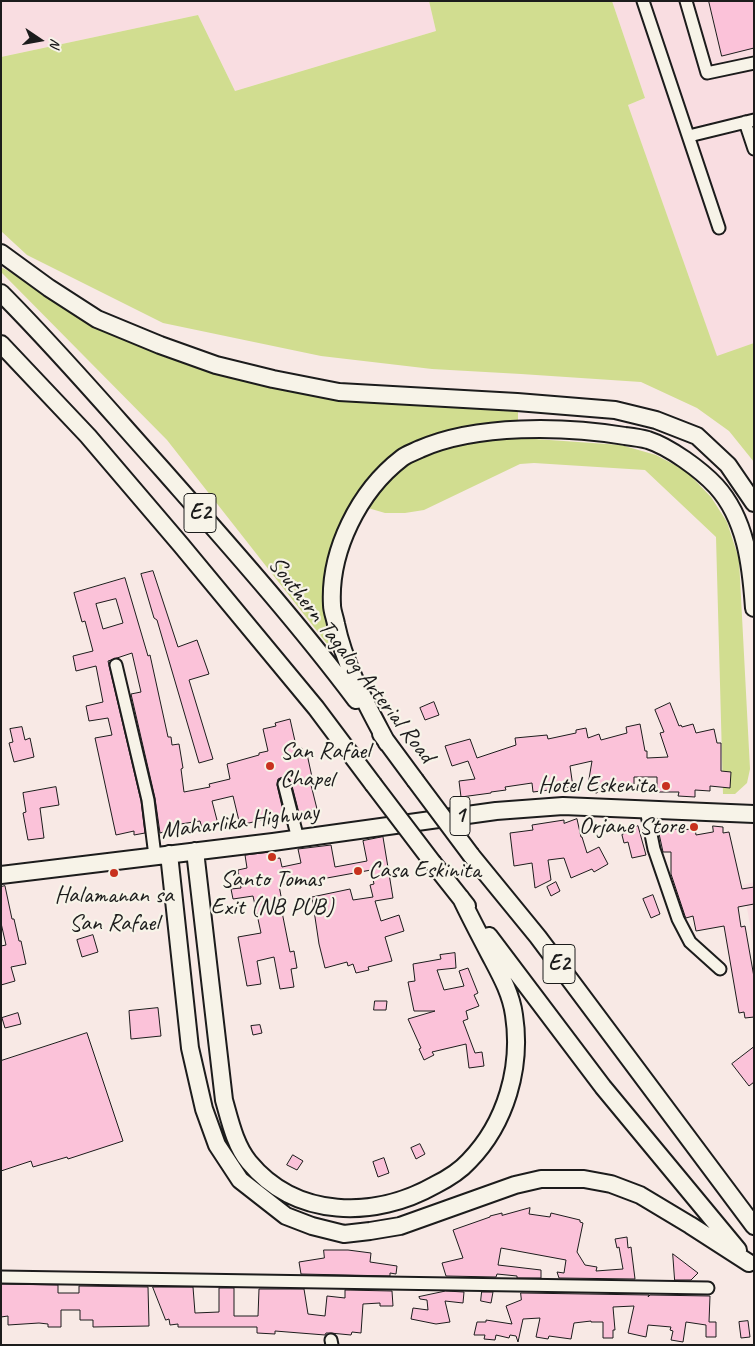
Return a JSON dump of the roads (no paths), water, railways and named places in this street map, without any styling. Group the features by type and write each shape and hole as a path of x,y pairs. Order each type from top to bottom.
{"highway":[{"path":"1,253 49,288 97,319 160,345 216,365 339,392 606,409 656,420 697,436 728,465 754,503"},
{"name":"Southern Tagalog Arterial Road","path":"1,293 109,409 228,544 335,672 471,855 538,937 754,1226"},
{"name":"E2","path":"1,344 88,436 316,708 614,1100 752,1266"},
{"path":"387,743 354,680 340,643 332,605 335,562 347,527 372,487 403,457 439,440 492,431 599,432 649,440 684,458 716,486 738,517 751,566 754,608"},
{"name":"Maharlika Highway","path":"1,875 298,839 496,811 563,806 754,814"},
{"path":"195,851 224,1100 235,1136 248,1162 270,1182 306,1202 337,1208 365,1209 394,1202 420,1194 446,1180 468,1162 484,1142 502,1111 512,1081 516,1053 514,1013 506,988 460,898"},
{"path":"162,855 190,1048 204,1109 217,1145 240,1180 286,1216 312,1226 344,1234 370,1231 400,1226 515,1185 541,1180 584,1179 611,1184 640,1195 752,1266"}],"street":[{"path":"642,1 719,228"},
{"path":"686,1 707,73 754,63"},
{"path":"689,136 749,121 754,149"},
{"path":"116,665 162,855"},
{"path":"284,784 298,839"},
{"path":"646,810 654,849 678,919 690,942 720,969"},
{"path":"1,1277 708,1288"}],"place":[{"name":"San Rafael Chapel","path":"270,766"},
{"name":"Hotel Eskenita","path":"666,786"},
{"name":"Orjane Store","path":"694,827"},
{"name":"Santo Tomas Exit (NB PUB)","path":"272,857"},
{"name":"Casa Eskinita","path":"358,871"},
{"name":"Halamanan sa San Rafael","path":"114,873"}]}
